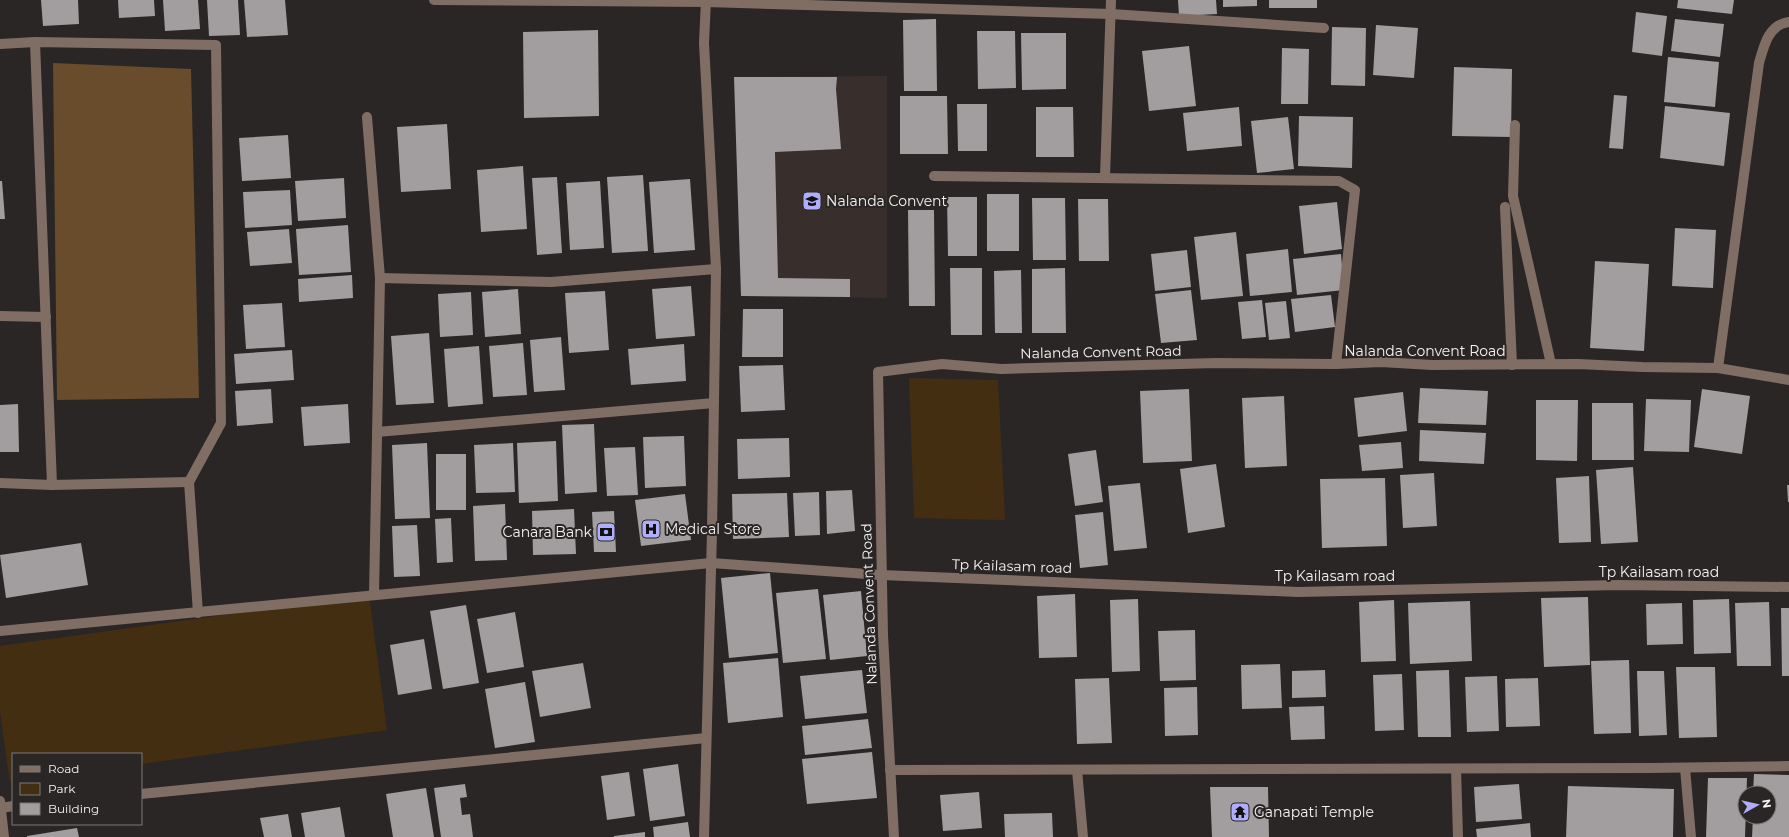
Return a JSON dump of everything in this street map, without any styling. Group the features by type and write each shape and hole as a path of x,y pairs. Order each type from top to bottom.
{"street":[{"path":"434,0 706,1 1111,14 1324,28"},
{"path":"1105,177 1111,0"},
{"path":"704,837 711,563 716,269 704,43 706,1"},
{"path":"1718,368 1759,63 1768,34 1783,23 1789,22"},
{"path":"35,42 52,485"},
{"path":"0,44 35,42 216,45 221,423 189,482 198,613"},
{"path":"367,117 380,278 374,595"},
{"path":"1515,125 1513,196 1551,364"},
{"path":"934,176 1340,181 1355,190 1336,364"},
{"path":"1505,207 1512,365"},
{"path":"380,278 551,282 716,269"},
{"path":"0,316 46,317"},
{"name":"Nalanda Convent Road","path":"894,837 883,635 878,372 942,364 1001,369 1216,363 1336,364 1381,362 1432,365 1578,364 1718,368 1789,380"},
{"path":"377,432 714,404"},
{"path":"0,484 52,485 189,482"},
{"name":"Tp Kailasam road","path":"0,632 711,563 882,575 1298,592 1619,585 1789,587"},
{"path":"142,794 706,738"},
{"path":"890,770 1685,768 1789,766"},
{"path":"1685,768 1691,837"},
{"path":"1456,769 1458,837"},
{"path":"1077,770 1083,837"},
{"path":"4,837 0,804 12,806"}],"shaded area":[{"path":"53,63 191,69 199,398 57,400"},
{"name":"Nalanda Convent","path":"887,76 887,298 741,296 734,77"}],"green space":[{"path":"909,378 998,380 1005,520 914,518"},
{"path":"369,595 387,730 142,764 142,753 12,753 12,782 10,782 0,712 0,646"}],"building":[{"path":"41,0 78,0 79,24 43,26"},
{"path":"118,0 154,0 155,16 119,18"},
{"path":"163,0 198,0 200,29 165,31"},
{"path":"207,0 238,0 240,35 209,36"},
{"path":"244,0 285,0 288,35 247,37"},
{"path":"1178,0 1216,0 1217,14 1179,16"},
{"path":"1223,0 1257,0 1257,6 1223,7"},
{"path":"1269,0 1317,0 1317,8 1269,8"},
{"path":"1678,0 1734,0 1732,14 1677,8"},
{"path":"1636,12 1667,16 1662,56 1632,52"},
{"path":"936,19 937,91 904,91 903,20"},
{"path":"1675,19 1724,24 1720,57 1671,51"},
{"path":"1376,25 1418,28 1414,78 1373,75"},
{"path":"1332,27 1366,28 1365,86 1331,85"},
{"path":"598,30 599,116 524,118 523,32"},
{"path":"977,31 1015,31 1016,88 978,89"},
{"path":"1021,33 1066,33 1066,89 1022,90"},
{"path":"1189,46 1196,106 1149,111 1142,51"},
{"path":"1282,48 1309,49 1308,104 1281,104"},
{"path":"1668,57 1719,62 1715,107 1664,102"},
{"path":"1454,67 1512,69 1511,137 1452,136"},
{"path":"734,77 837,77 836,89 841,149 775,152 778,278 850,279 850,297 741,296"},
{"path":"1614,95 1627,96 1623,149 1609,148"},
{"path":"900,96 947,96 948,154 900,154"},
{"path":"957,104 987,104 987,151 958,151"},
{"path":"1665,106 1730,113 1724,166 1660,158"},
{"path":"1036,107 1073,107 1074,157 1036,157"},
{"path":"1239,107 1242,146 1187,151 1183,113"},
{"path":"1299,116 1353,117 1352,168 1298,166"},
{"path":"1288,117 1294,169 1257,173 1251,121"},
{"path":"447,124 451,189 401,192 397,127"},
{"path":"288,135 291,178 242,181 239,138"},
{"path":"523,166 527,229 481,232 477,170"},
{"path":"643,175 648,251 612,253 607,177"},
{"path":"557,177 562,253 537,255 532,178"},
{"path":"344,178 346,218 298,221 295,181"},
{"path":"690,179 695,250 654,253 649,182"},
{"path":"0,181 2,181 5,219 0,219"},
{"path":"600,181 604,248 570,250 566,183"},
{"path":"290,190 292,225 245,228 243,192"},
{"path":"987,194 1019,194 1019,251 987,251"},
{"path":"947,197 977,197 977,256 948,256"},
{"path":"1032,198 1065,198 1066,260 1033,260"},
{"path":"1078,199 1108,199 1109,261 1079,261"},
{"path":"1337,202 1342,249 1304,254 1299,206"},
{"path":"908,210 934,210 935,306 909,306"},
{"path":"348,225 351,272 299,275 296,229"},
{"path":"1675,228 1716,230 1713,288 1672,286"},
{"path":"289,229 292,263 250,266 247,232"},
{"path":"1236,232 1243,296 1201,300 1194,237"},
{"path":"1288,249 1292,292 1250,296 1246,254"},
{"path":"1187,250 1191,287 1155,291 1151,254"},
{"path":"1341,254 1344,290 1297,295 1293,259"},
{"path":"1595,261 1649,264 1644,351 1590,348"},
{"path":"950,268 982,268 982,335 951,335"},
{"path":"1065,268 1066,333 1032,333 1032,269"},
{"path":"1021,270 1022,333 995,333 994,271"},
{"path":"352,275 353,298 299,302 298,279"},
{"path":"691,286 695,336 656,339 652,289"},
{"path":"518,289 521,334 485,337 482,292"},
{"path":"1191,290 1197,340 1161,343 1155,294"},
{"path":"605,291 609,350 569,353 565,293"},
{"path":"471,292 473,335 440,337 438,294"},
{"path":"1331,295 1335,327 1295,332 1291,299"},
{"path":"1262,300 1266,337 1242,339 1238,302"},
{"path":"1286,301 1290,338 1269,340 1265,303"},
{"path":"282,303 285,347 246,349 243,305"},
{"path":"743,309 783,309 783,357 742,357"},
{"path":"429,333 434,403 396,405 391,336"},
{"path":"561,337 565,390 534,392 530,340"},
{"path":"523,343 527,395 493,397 489,346"},
{"path":"684,344 686,381 631,385 628,349"},
{"path":"479,346 483,404 448,407 444,349"},
{"path":"292,350 294,380 236,384 234,354"},
{"path":"783,365 785,410 741,412 739,366"},
{"path":"1420,388 1488,391 1486,425 1418,423"},
{"path":"271,389 273,423 237,426 235,391"},
{"path":"1189,389 1192,461 1143,463 1140,391"},
{"path":"1702,389 1750,396 1742,454 1694,447"},
{"path":"1403,392 1407,431 1358,437 1354,398"},
{"path":"1284,396 1287,466 1245,468 1242,398"},
{"path":"1646,399 1691,400 1689,452 1644,451"},
{"path":"1536,400 1578,400 1577,461 1536,460"},
{"path":"1592,403 1633,403 1634,460 1592,460"},
{"path":"18,404 19,452 0,452 0,405"},
{"path":"348,404 350,443 304,446 301,407"},
{"path":"594,424 597,492 565,494 562,425"},
{"path":"1420,430 1486,433 1484,464 1419,461"},
{"path":"684,436 686,486 645,488 643,437"},
{"path":"789,438 790,477 738,479 737,439"},
{"path":"556,441 558,501 519,503 517,443"},
{"path":"1401,442 1403,468 1362,471 1359,445"},
{"path":"427,443 430,518 395,519 392,445"},
{"path":"513,443 515,492 476,493 474,445"},
{"path":"635,447 638,495 607,496 604,448"},
{"path":"1096,450 1103,502 1075,506 1068,454"},
{"path":"436,454 466,454 466,510 436,510"},
{"path":"1216,464 1225,527 1188,533 1180,469"},
{"path":"1633,467 1638,542 1601,544 1596,470"},
{"path":"1434,473 1437,526 1403,528 1400,475"},
{"path":"1589,476 1591,542 1559,543 1556,478"},
{"path":"1385,478 1387,546 1322,548 1320,479"},
{"path":"1140,483 1147,548 1114,551 1108,486"},
{"path":"1787,485 1789,485 1789,502 1788,502"},
{"path":"852,490 855,531 827,534 826,491"},
{"path":"819,492 820,535 795,536 793,493"},
{"path":"787,493 789,537 733,539 732,494"},
{"path":"685,494 691,540 641,546 635,500"},
{"path":"505,504 507,560 475,561 473,506"},
{"path":"574,509 576,554 533,555 532,511"},
{"path":"614,511 616,552 594,552 592,512"},
{"path":"1103,512 1108,565 1080,568 1075,515"},
{"path":"451,518 453,562 437,563 435,519"},
{"path":"417,525 420,576 394,577 392,526"},
{"path":"81,543 88,585 6,598 0,555"},
{"path":"770,573 778,653 729,658 721,578"},
{"path":"818,589 826,659 783,663 776,593"},
{"path":"861,591 867,656 830,660 823,595"},
{"path":"1075,594 1077,657 1039,658 1037,596"},
{"path":"1588,597 1590,665 1544,667 1541,598"},
{"path":"1138,599 1140,671 1112,672 1110,600"},
{"path":"1729,599 1731,653 1694,654 1693,600"},
{"path":"1394,600 1396,661 1361,662 1359,602"},
{"path":"1470,601 1472,661 1410,664 1408,603"},
{"path":"1769,602 1771,666 1737,666 1735,603"},
{"path":"1682,603 1683,644 1647,645 1646,604"},
{"path":"466,605 479,683 443,689 430,611"},
{"path":"1781,608 1789,608 1789,676 1782,676"},
{"path":"515,612 524,667 487,673 477,619"},
{"path":"1195,630 1196,680 1160,681 1158,631"},
{"path":"424,639 432,689 398,695 390,645"},
{"path":"778,658 783,717 728,723 723,663"},
{"path":"1629,660 1631,733 1594,734 1591,661"},
{"path":"583,663 591,708 540,717 532,671"},
{"path":"1280,664 1282,708 1242,709 1241,665"},
{"path":"1676,667 1715,667 1717,737 1679,738"},
{"path":"862,670 867,713 805,719 800,676"},
{"path":"1325,670 1326,697 1292,698 1292,671"},
{"path":"1449,670 1451,737 1418,737 1416,671"},
{"path":"1637,671 1664,671 1667,735 1639,736"},
{"path":"1402,674 1404,730 1375,731 1373,675"},
{"path":"1497,676 1499,731 1467,732 1465,677"},
{"path":"1109,678 1112,743 1077,744 1075,679"},
{"path":"1538,678 1540,726 1506,727 1505,679"},
{"path":"525,682 535,742 495,748 485,689"},
{"path":"1197,687 1198,735 1165,736 1164,688"},
{"path":"1324,706 1325,739 1291,740 1289,707"},
{"path":"868,719 872,748 805,755 802,726"},
{"path":"872,752 877,798 807,804 802,759"},
{"path":"678,764 685,816 650,821 643,769"},
{"path":"629,772 635,816 607,820 601,776"},
{"path":"1754,774 1789,775 1789,837 1752,837 1753,825 1777,825 1777,785 1753,785"},
{"path":"1708,778 1747,778 1747,785 1737,785 1737,825 1745,825 1745,837 1706,837"},
{"path":"465,784 467,797 460,798 462,815 470,814 473,837 441,837 434,788"},
{"path":"1519,784 1522,819 1476,822 1474,787"},
{"path":"1568,786 1674,789 1673,837 1566,837"},
{"name":"Ganapati Temple","path":"1210,787 1268,787 1269,837 1212,837"},
{"path":"426,788 434,837 393,837 386,794"},
{"path":"979,792 982,828 943,831 940,795"},
{"path":"340,807 345,837 305,837 301,813"},
{"path":"1052,813 1053,837 1005,837 1004,814"},
{"path":"288,814 292,837 264,837 260,818"},
{"path":"688,822 690,837 654,837 653,827"},
{"path":"1530,823 1531,837 1477,837 1476,829"},
{"path":"77,828 79,837 27,837 27,836"},
{"path":"645,832 645,837 614,837 614,836"}],"place":[{"name":"Nalanda Convent","path":"812,201"},
{"name":"Medical Store","path":"651,529"},
{"name":"Canara Bank","path":"606,532"},
{"name":"Ganapati Temple","path":"1240,812"}]}
